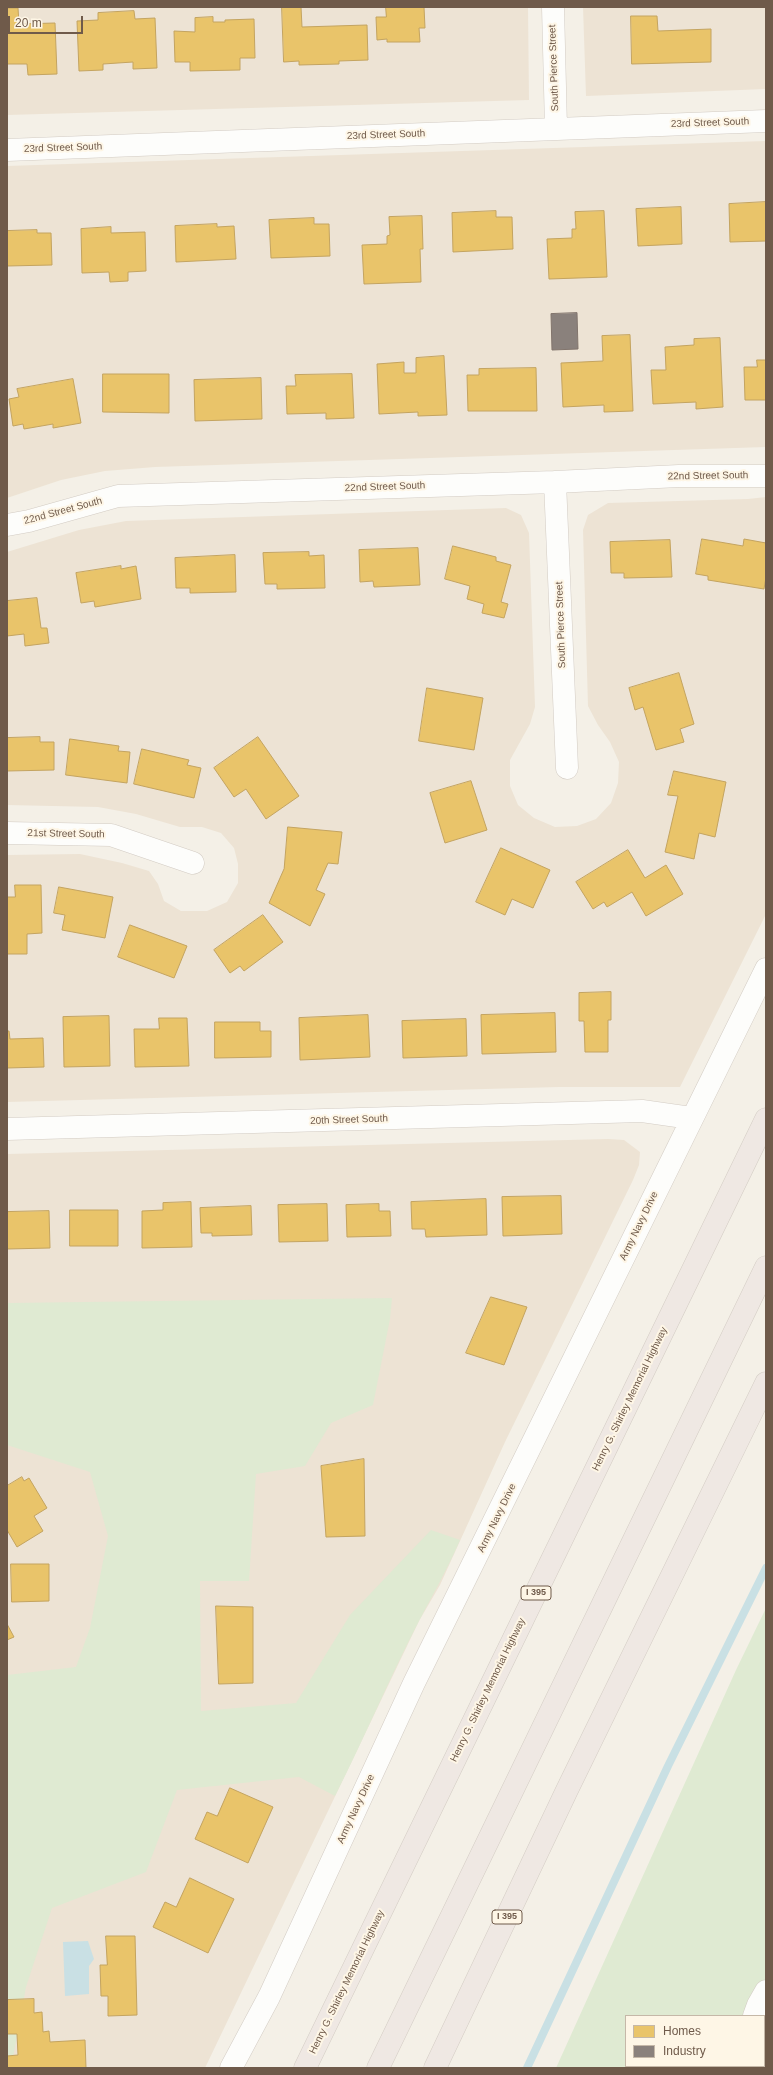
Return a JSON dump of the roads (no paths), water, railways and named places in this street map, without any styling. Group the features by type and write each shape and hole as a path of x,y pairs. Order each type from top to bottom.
{"highway":[{"name":"Henry G. Shirley Memorial Highway","path":"305,2068 766,1119"},
{"path":"378,2068 766,1267"},
{"name":"I 395","path":"435,2068 567,1790 766,1383"},
{"path":"440,2068 447,2043"}],"street":[{"name":"South Pierce Street","path":"553,7 556,128"},
{"name":"23rd Street South","path":"7,150 766,121"},
{"name":"22nd Street South","path":"7,525 30,521 118,496 555,482 679,476 766,476"},
{"name":"South Pierce Street","path":"555,482 567,768"},
{"name":"21st Street South","path":"7,833 111,835 192,863"},
{"name":"Army Navy Drive","path":"231,2068 269,1997 414,1683 691,1118 766,969"},
{"name":"20th Street South","path":"7,1129 642,1111 691,1118"},
{"path":"754,2015 766,1991"}],"water":[{"path":"88,1941 94,1959 89,1966 89,1994 65,1996 63,1942"}],"waterway":[{"path":"527,2068 668,1766 766,1568"}]}
